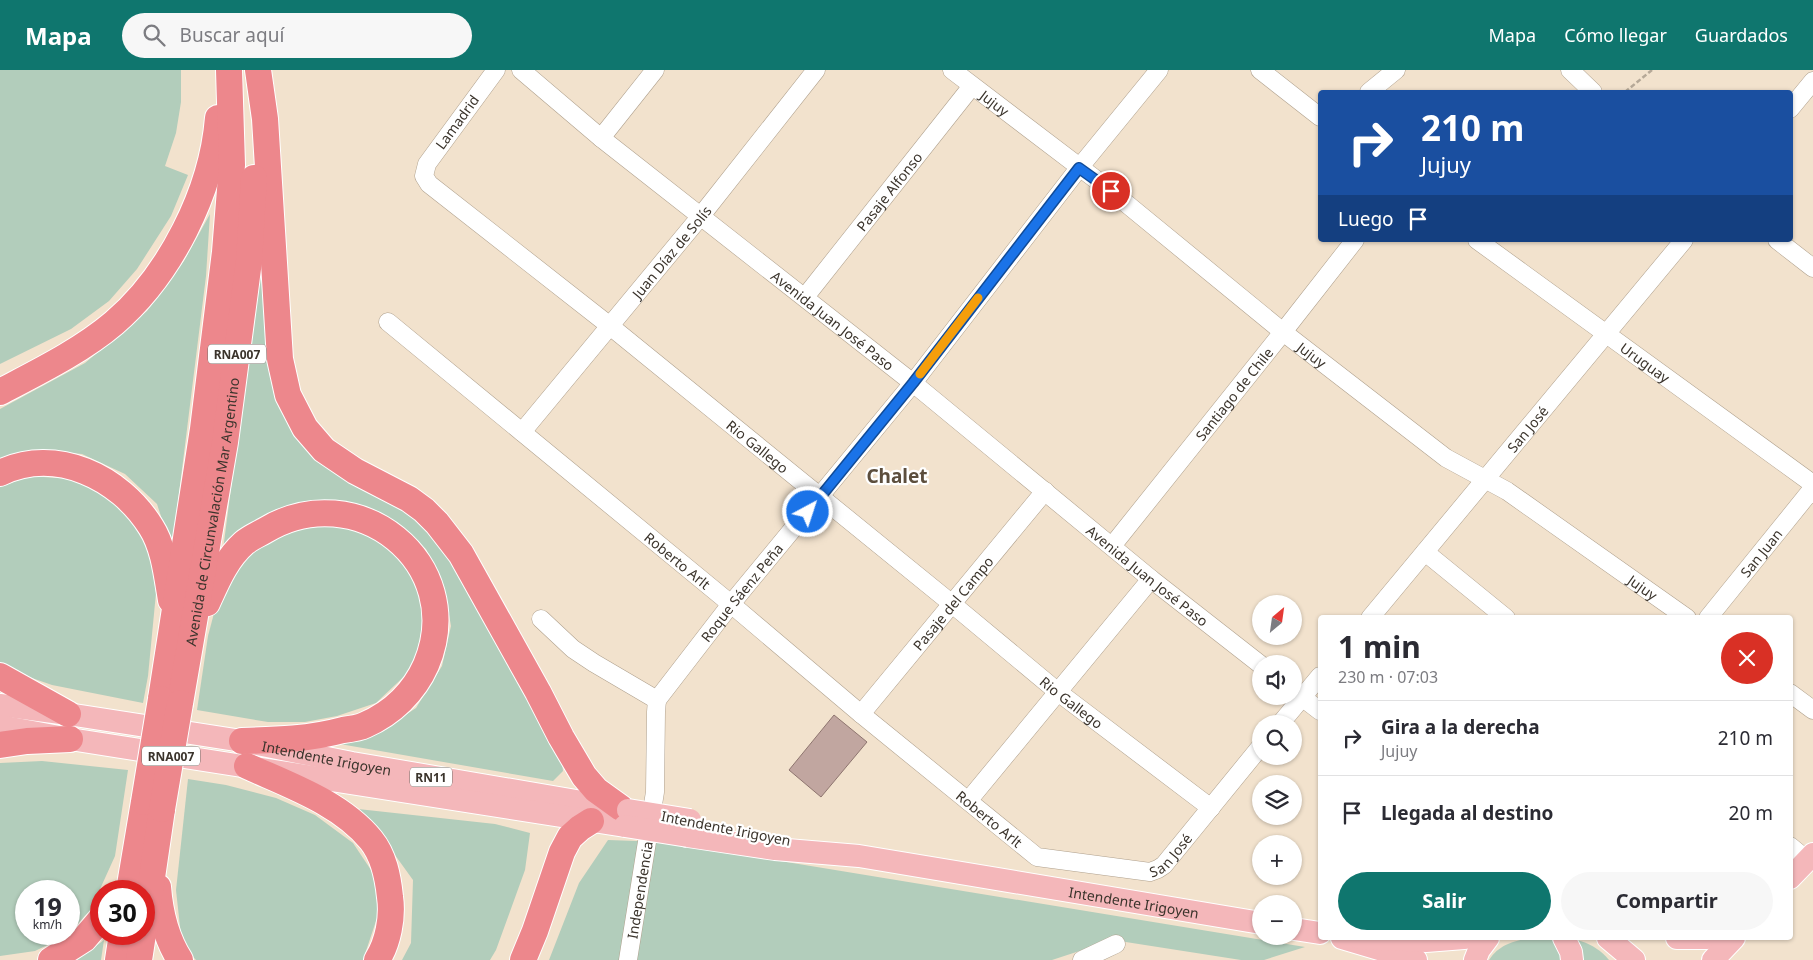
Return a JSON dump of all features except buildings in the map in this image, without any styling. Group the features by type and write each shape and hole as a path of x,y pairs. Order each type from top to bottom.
{"highway":[{"path":"0,392 33,375 88,342 114,323 136,301 157,275 183,234 210,169 216,143 218,70"},
{"name":"Avenida de Circunvalación Mar Argentino","path":"183,628 203,429 225,252 232,165 229,70"},
{"name":"Avenida de Circunvalación Mar Argentino","path":"145,856 183,628 225,442 249,260 254,168 252,70"},
{"path":"258,70 265,119 280,359 288,394 305,428 324,450 354,471 409,499 437,523 461,554 584,776 596,790 625,815"},
{"path":"0,473 35,462 56,463 83,470 109,482 133,503 152,527 160,547 183,628"},
{"path":"183,628 230,558 245,542 276,523 312,512 348,514 380,526 406,547 425,574 434,596 436,622 432,651 420,679 401,702 365,725 293,740 245,754"},
{"path":"0,676 68,714"},
{"path":"0,745 27,741 70,739"},
{"path":"245,754 290,785 335,808 371,840 386,871 391,904 389,928 378,960"},
{"path":"523,960 536,932 562,852 570,837 591,821"},
{"path":"126,880 145,856"},
{"path":"145,856 172,948 180,960"},
{"name":"RNA007","path":"134,880 145,856"},
{"name":"RNA007","path":"145,856 145,880"},
{"path":"51,960 84,939 90,932"},
{"path":"118,960 120,945"},
{"name":"RNA007","path":"139,960 142,945"}],"main road":[{"name":"Intendente Irigoyen","path":"0,705 68,714 245,754 360,785 591,821 625,815"},
{"name":"Intendente Irigoyen","path":"0,726 70,739 352,763 689,828 775,849 860,856 1252,921"},
{"path":"1793,875 1810,857"},
{"path":"1302,930 1318,933"},
{"path":"1349,940 1416,960"},
{"path":"1404,940 1439,940"},
{"path":"1475,960 1479,950 1486,940"},
{"path":"1565,940 1571,952 1572,960"},
{"path":"1713,960 1732,940"},
{"path":"1612,941 1634,960"}],"street":[{"name":"Lamadrid","path":"424,176 427,164 496,70"},
{"name":"Avenida Juan José Paso","path":"521,70 601,138 913,383 1151,579 1252,658"},
{"path":"601,138 655,70"},
{"name":"Juan Díaz de Solís","path":"522,432 700,216 816,70"},
{"name":"Jujuy","path":"952,70 1111,191 1284,332 1446,458 1508,491 1683,615"},
{"name":"Roque Sáenz Peña","path":"657,700 731,604 913,383 1079,168 1159,70"},
{"path":"1260,70 1318,115"},
{"path":"1371,90 1396,70"},
{"path":"1570,70 1591,90"},
{"path":"1793,105 1813,81"},
{"name":"Pasaje Alfonso","path":"805,297 972,86"},
{"name":"Rio Gallego","path":"424,176 429,184 610,326 1058,692 1211,808"},
{"name":"Santiago de Chile","path":"1112,546 1284,332 1353,242"},
{"name":"Uruguay","path":"1480,242 1813,486"},
{"name":"San José","path":"1372,615 1682,242"},
{"path":"1780,242 1813,268"},
{"name":"Roberto Arlt","path":"388,322 731,604 860,714 1037,857"},
{"name":"San Juan","path":"1710,615 1813,486"},
{"name":"Pasaje del Campo","path":"860,714 1045,491"},
{"path":"1425,552 1502,615"},
{"path":"968,802 1151,579"},
{"path":"542,619 573,649 657,700"},
{"path":"1302,691 1318,678"},
{"path":"1793,695 1813,710"},
{"path":"1302,697 1318,709"},
{"name":"Independencia","path":"628,960 656,792 657,700"},
{"name":"San José","path":"1037,857 1150,872 1158,869 1164,865 1252,757"},
{"path":"1793,848 1810,857"},
{"path":"1082,960 1116,944"}],"path":[{"path":"1627,90 1652,70"}],"green space":[{"path":"0,70 181,70 181,102 176,133 165,166 188,175 171,216 137,269 109,301 71,329 0,364"},
{"path":"210,214 206,276 172,550 157,504 125,474 82,454 34,450 0,460 0,409 85,363 147,311 184,261"},
{"path":"262,248 290,422 413,515 441,543 561,753 563,771 553,781 334,743 387,727 416,708 442,666 451,626 444,586 426,549 389,521 351,505 306,501 269,513 237,533 223,550"},
{"path":"30,476 71,479 117,501 148,539 156,593 148,676 143,703 52,685 0,667 0,487"},
{"path":"310,523 357,526 390,547 416,574 426,609 414,667 376,703 337,716 305,722 268,722 197,710 208,636 218,598 241,562 267,542"},
{"path":"42,761 128,770 115,856 104,880 90,880 90,910 80,922 80,880 15,880 15,945 47,945 35,951 0,956 0,763"},
{"path":"188,779 226,785 276,798 315,815 353,843 377,879 377,918 363,960 196,960 182,945 176,890"},
{"path":"349,808 495,824 530,833 525,870 496,950 490,960 402,960 411,943 413,880 382,837"},
{"path":"608,840 665,842 1252,938 1252,945 1293,945 1305,947 1264,960 1241,960 1113,940 1052,960 549,960 579,883"},
{"path":"1575,940 1592,946 1609,960 1489,960 1497,951 1516,941"},
{"path":"97,945 103,945 101,960 77,960"}],"slow traffic":[{"path":"920,374 978,298"}],"district":[{"name":"Chalet","path":"897,476"}],"route":[{"path":"808,512 913,383 1079,168 1111,191"}]}
